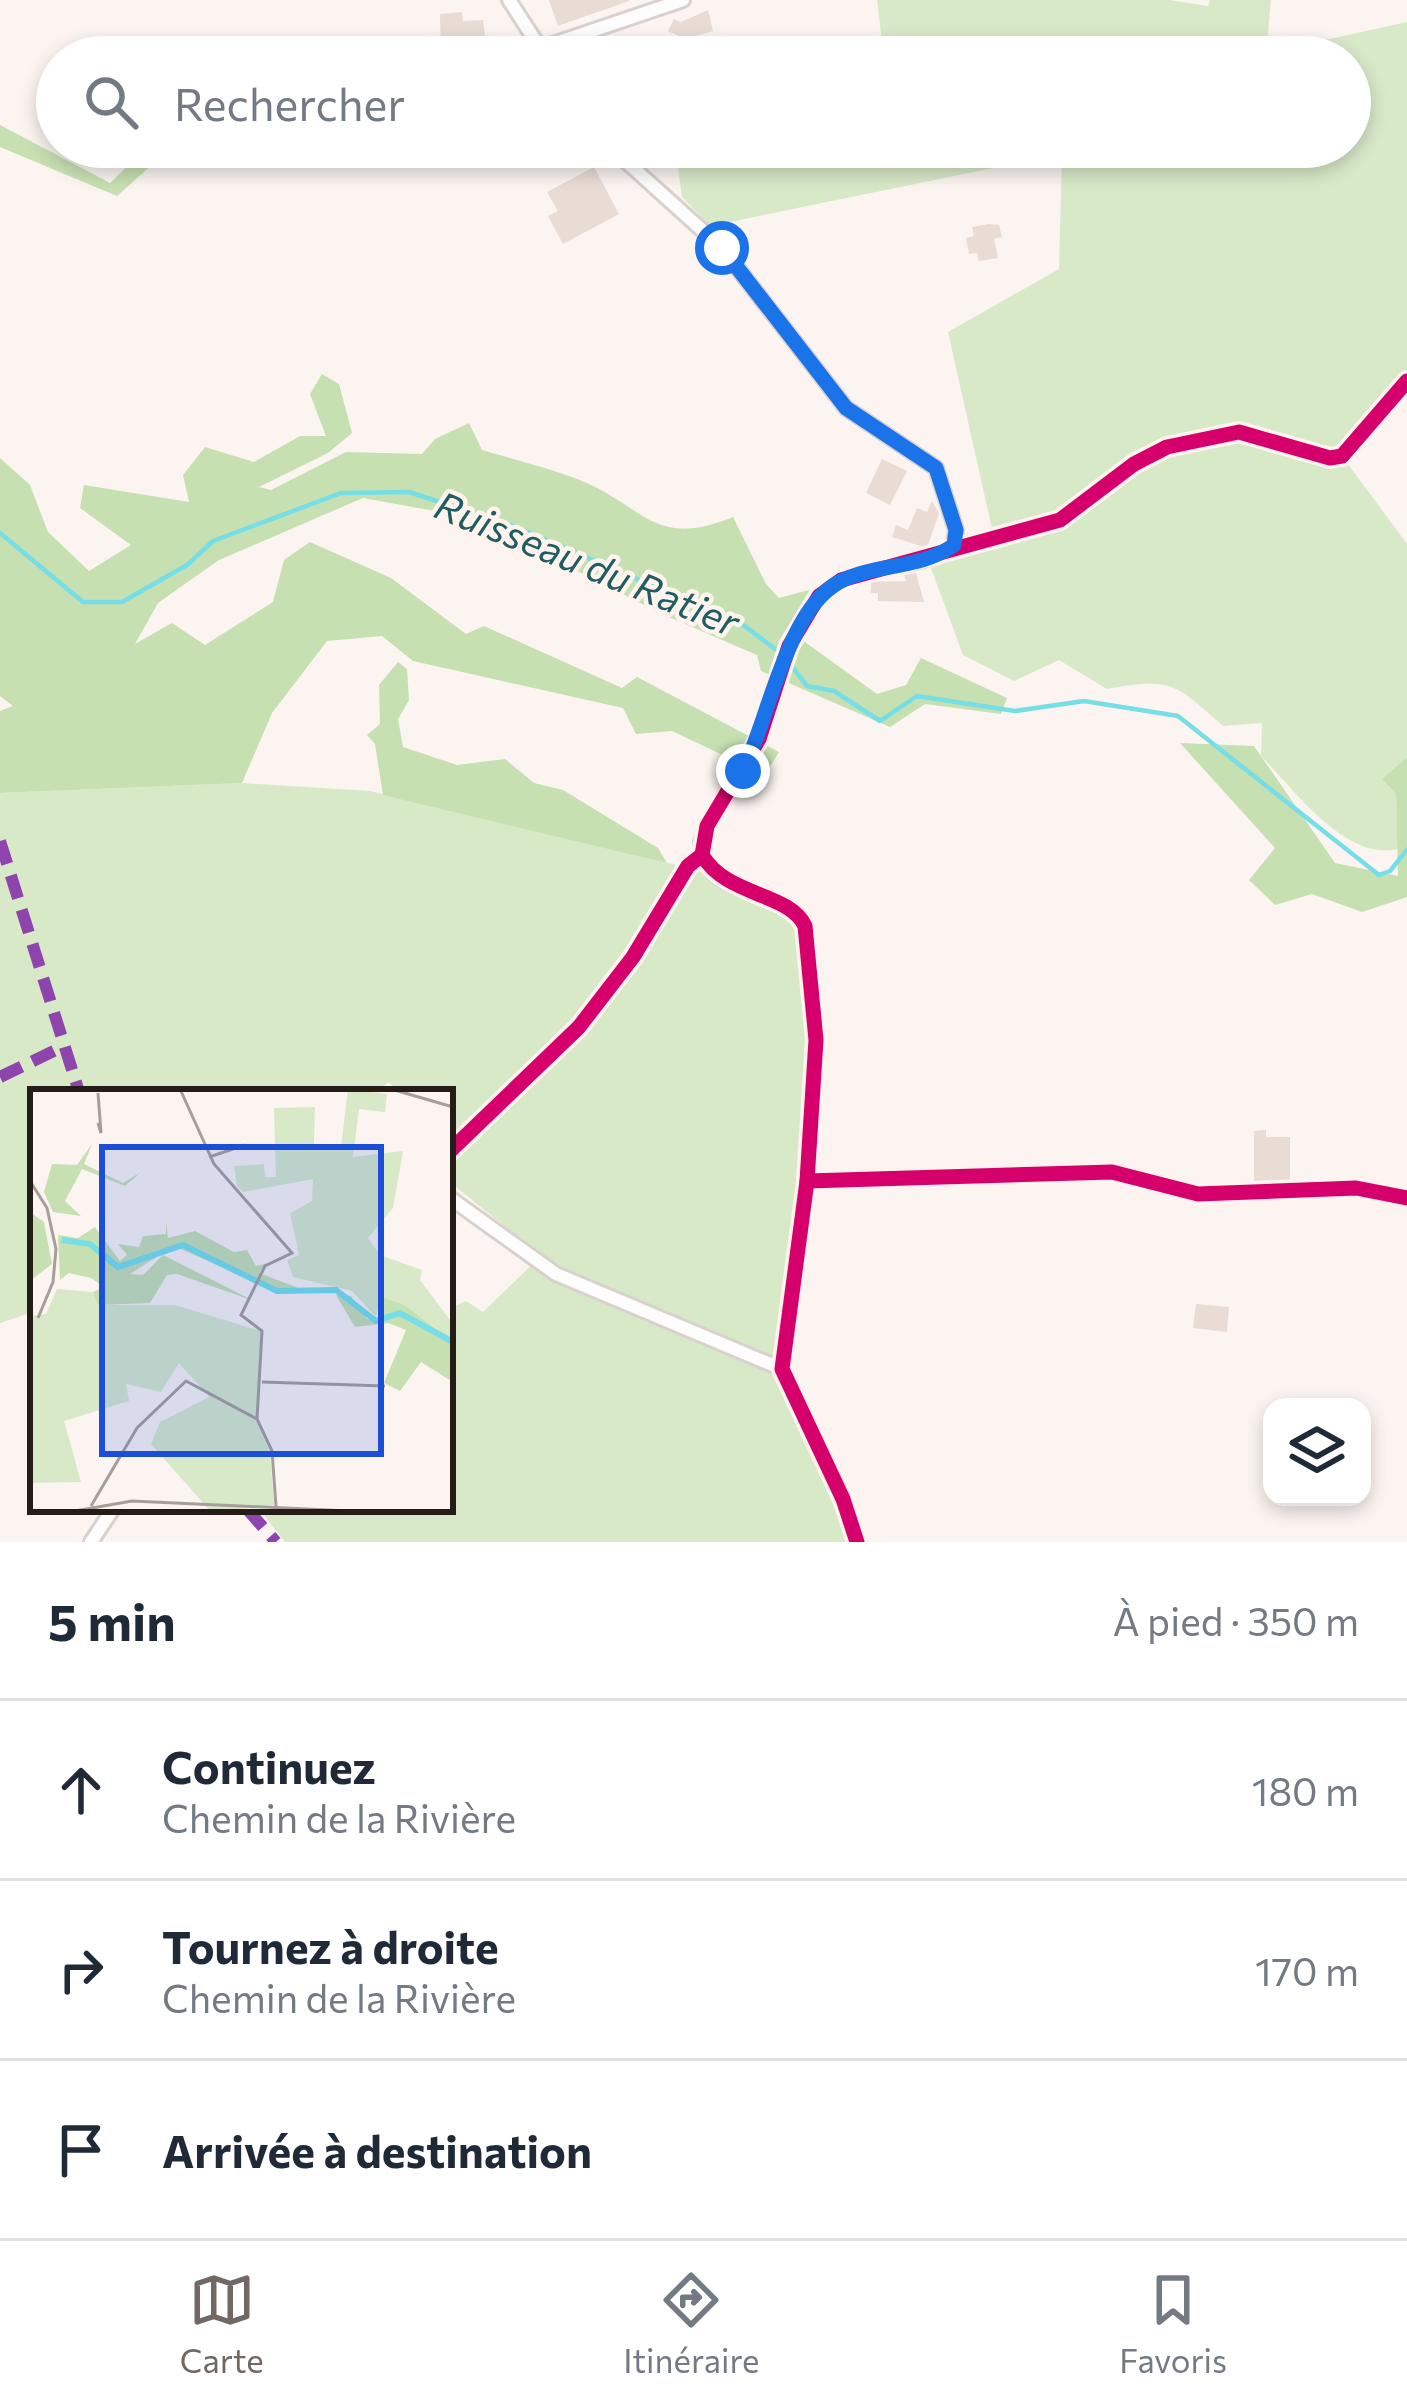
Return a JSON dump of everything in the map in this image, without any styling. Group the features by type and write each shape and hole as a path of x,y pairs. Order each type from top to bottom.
{"street":[{"path":"509,0 532,36"},
{"path":"588,36 683,0"},
{"path":"633,168 722,248 846,408 936,468 956,530 954,545 938,556 842,580 820,596 789,646 759,739 701,842 701,855 720,878 795,910 805,926 816,1040 807,1181 782,1369 843,1499 856,1542"},
{"path":"807,1181 1112,1172 1198,1194 1356,1188 1407,1198"},
{"path":"453,1200 556,1274 782,1369"},
{"path":"91,1542 110,1512"}],"green space":[{"path":"877,0 1169,0 1208,6 1210,0 1271,0 1268,36 881,36"},
{"path":"1407,22 1407,382 1342,456 1407,544 1407,757 1382,779 1396,794 1398,849 1359,844 1322,820 1261,756 1262,723 1223,726 1172,687 1146,684 1107,689 1059,660 1014,681 963,655 931,568 995,542 948,332 1059,269 1062,168 1371,168 1371,36 1343,36"},
{"path":"0,125 36,144 36,162 0,147"},
{"path":"50,168 82,168 110,183 126,168 148,168 117,196"},
{"path":"678,168 994,168 710,226 682,197"},
{"path":"322,374 339,384 352,433 328,453 259,487 271,490 346,452 422,454 435,439 469,423 482,450 580,480 668,527 706,526 733,517 766,584 779,598 820,587 791,632 877,694 906,685 921,658 1007,698 1001,714 925,704 890,727 761,671 757,655 662,614 473,518 363,498 219,560 158,603 135,644 172,623 205,645 273,602 284,560 310,542 391,578 466,634 484,626 622,688 637,677 779,752 765,775 672,731 636,734 623,708 413,661 382,636 327,641 272,713 242,783 0,793 0,711 13,706 0,696 0,458 30,485 48,532 89,571 131,545 80,508 84,485 189,502 183,475 205,447 254,462 300,436 326,436 310,394"},
{"path":"398,662 407,669 409,700 398,719 403,747 457,765 505,759 534,783 563,790 658,848 667,863 383,795 375,744 367,735 380,724 379,685"},
{"path":"1180,743 1254,746 1335,863 1398,876 1396,794 1382,779 1407,757 1407,897 1362,912 1312,894 1275,905 1249,880 1275,848"},
{"path":"242,783 370,791 701,871 801,926 812,1039 776,1368 849,1542 285,1542 261,1512 453,1512 453,1307 466,1301 483,1312 541,1256 453,1184 453,1159 465,1146 453,1136 453,1089 396,1089 388,1082 381,1089 30,1089 30,1313 0,1323 0,793"}],"building":[{"path":"549,0 629,0 629,1 558,26"},
{"path":"708,10 713,31 679,36 668,31 674,19 681,22"},
{"path":"462,12 463,21 483,20 485,36 441,36 440,14"},
{"path":"595,168 619,214 563,244 548,216 558,211 547,192"},
{"path":"999,225 1002,237 994,239 998,258 979,261 977,253 969,254 966,238 974,236 972,227"},
{"path":"882,459 907,471 890,505 866,493"},
{"path":"932,501 939,513 927,548 892,537 896,525 908,530 917,508 927,512"},
{"path":"916,573 924,602 878,601 878,593 871,593 871,582 906,581 904,575"},
{"path":"1266,1130 1266,1137 1290,1137 1290,1180 1254,1181 1254,1131"},
{"path":"1196,1304 1229,1307 1227,1332 1193,1328"}],"waterway":[{"name":"Ruisseau du Ratier","path":"0,533 83,602 122,602 187,565 213,541 341,493 409,492 511,525 742,624 783,655 807,686 834,691 880,721 917,696 1015,711 1084,701 1178,716 1379,875 1390,871 1407,850"}],"marked path":[{"path":"0,841 78,1089"},
{"path":"0,1077 64,1046"},
{"path":"250,1512 276,1542"}],"cycle path":[{"path":"857,1542 843,1499 782,1369 807,1181 816,1040 805,926 786,906 726,879 702,855 707,826 759,739 789,646 819,596 841,580 1060,520 1134,464 1167,447 1239,432 1330,458 1342,456 1407,381"},
{"path":"453,1148 579,1027 633,957 688,866 702,855"},
{"path":"807,1181 1112,1172 1198,1194 1356,1188 1407,1198"}],"route":[{"path":"722,248 846,408 936,468 956,530 954,545 938,556 842,580 820,596 789,646 772,706 743,771"}]}
